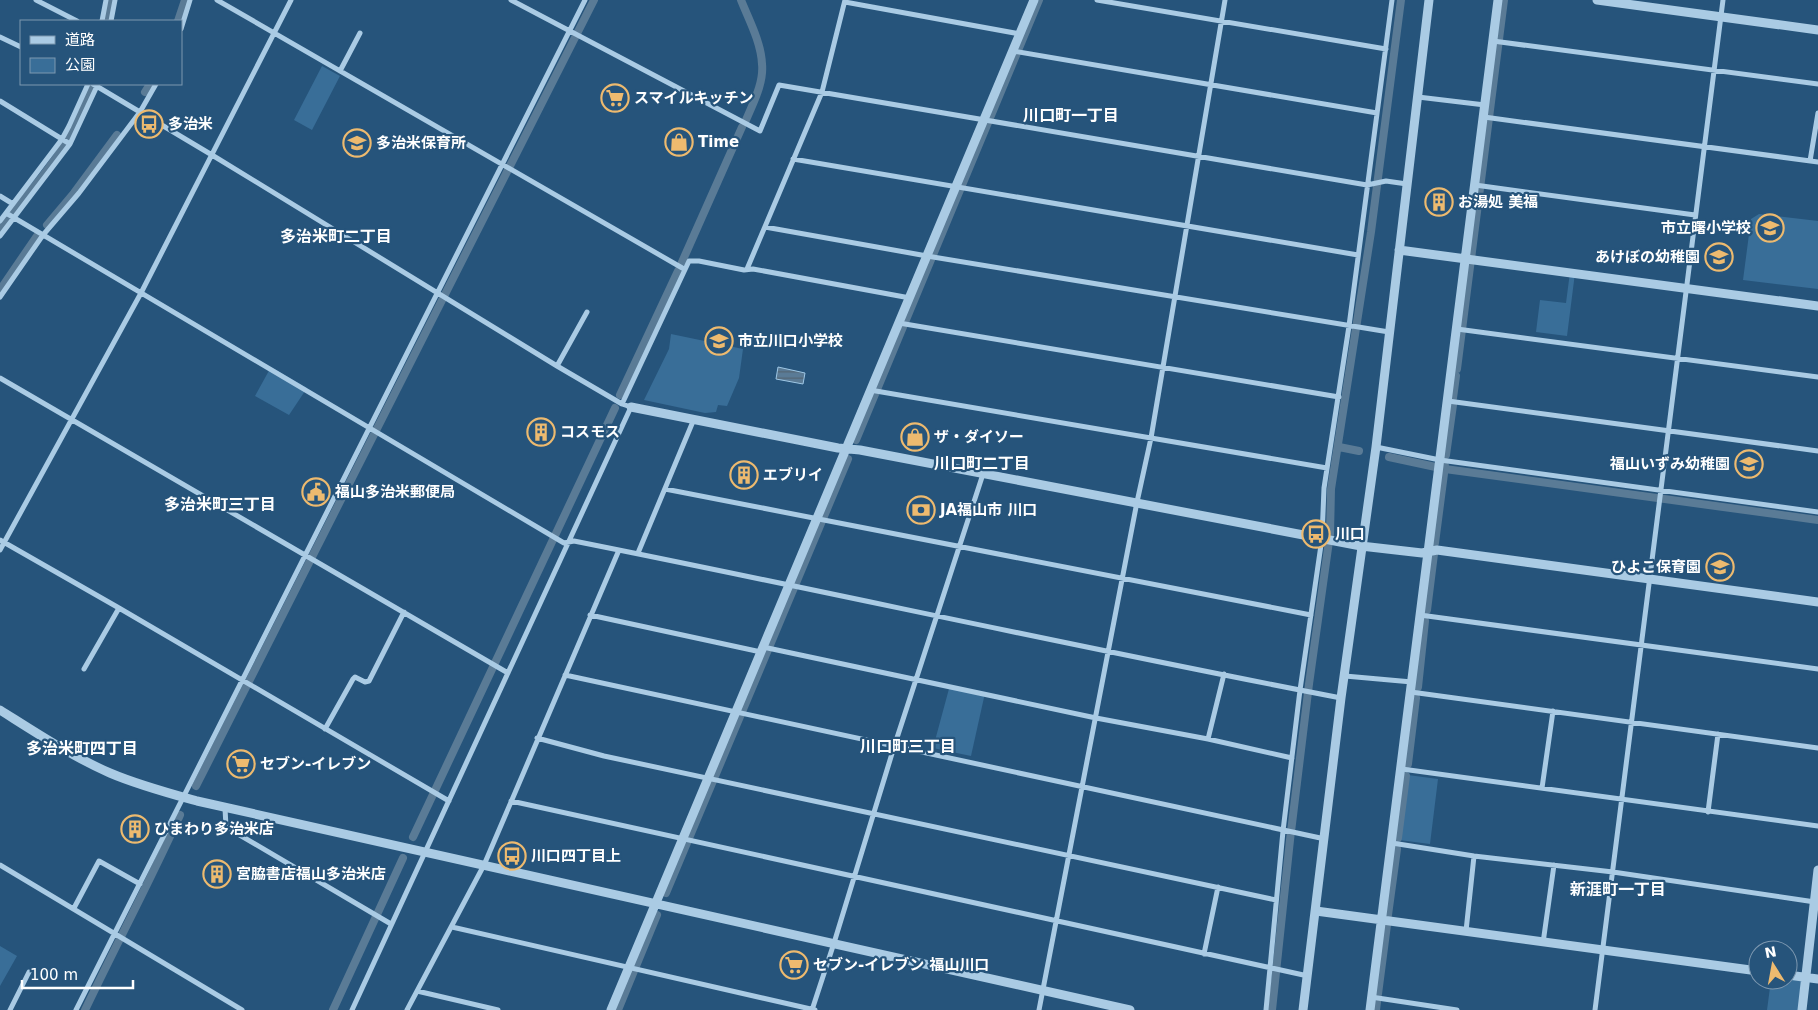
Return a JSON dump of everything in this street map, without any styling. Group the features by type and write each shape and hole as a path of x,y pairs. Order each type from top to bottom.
{"street":[{"path":"36,0 75,20"},
{"path":"102,20 106,0"},
{"path":"111,20 115,0"},
{"path":"182,26 190,0"},
{"path":"217,0 684,269"},
{"path":"0,550 2,542 141,293 291,0"},
{"path":"511,0 760,131 779,86 1198,155 1367,185 1386,181 1407,184"},
{"path":"76,1010 118,935 140,884 183,797 246,682 306,556 503,165 573,34 585,0"},
{"path":"611,1010 1034,0"},
{"path":"1097,0 1386,49"},
{"path":"1039,1010 1058,921 1122,578 1151,438 1225,0"},
{"path":"1266,1010 1283,831 1300,690 1311,615 1329,540 1324,488 1349,326 1392,0"},
{"path":"1303,1010 1341,698 1376,447 1429,0"},
{"path":"1370,1010 1458,329 1498,0"},
{"path":"1597,0 1818,30"},
{"path":"1595,1010 1722,0"},
{"path":"747,269 822,92 845,1 1021,34"},
{"path":"340,71 360,33"},
{"path":"0,37 20,47"},
{"path":"1493,41 1818,84"},
{"path":"1013,51 1377,112"},
{"path":"0,236 13,204 66,142 70,126 88,85"},
{"path":"0,221 10,215 66,142 96,85 557,366 626,406 1361,546 1422,552 1437,550 1818,602"},
{"path":"0,297 43,234 79,193 140,112 155,85"},
{"path":"1418,97 1486,105"},
{"path":"0,101 66,142"},
{"path":"1810,161 1818,113"},
{"path":"1484,118 1818,162"},
{"path":"793,160 1358,255"},
{"path":"1475,185 1695,214"},
{"path":"0,196 13,204"},
{"path":"10,215 564,543 574,541 1341,698"},
{"path":"765,227 927,256 1389,332"},
{"path":"1399,250 1818,306"},
{"path":"352,1010 569,542 689,261 747,269 910,298"},
{"path":"557,366 587,312"},
{"path":"900,323 1339,397"},
{"path":"1458,329 1818,377"},
{"path":"0,378 508,673"},
{"path":"870,390 1327,468"},
{"path":"1448,401 1818,451"},
{"path":"638,554 694,418"},
{"path":"1376,447 1440,465 1818,512"},
{"path":"452,927 813,1010 875,814 894,747 983,474"},
{"path":"665,488 1311,615"},
{"path":"2,542 119,608 448,801"},
{"path":"408,1010 484,865 619,550"},
{"path":"84,669 119,608"},
{"path":"325,729 353,678 355,677 365,682 369,681 404,612"},
{"path":"1420,615 1818,669"},
{"path":"590,616 1208,739 1292,758"},
{"path":"1208,739 1224,674"},
{"path":"565,675 1325,839"},
{"path":"1345,676 1412,682"},
{"path":"1411,692 1818,748"},
{"path":"0,710 74,756 110,773 147,787 183,797 225,808 425,851 1130,1010"},
{"path":"1542,788 1553,711"},
{"path":"1708,812 1718,734"},
{"path":"537,738 568,748 1276,900"},
{"path":"1402,769 1818,826"},
{"path":"511,801 1308,976"},
{"path":"225,808 226,827 392,924"},
{"path":"1392,843 1474,856 1613,872 1816,902"},
{"path":"1466,931 1474,856"},
{"path":"74,908 99,861 140,884"},
{"path":"0,865 242,1010"},
{"path":"1543,943 1554,865"},
{"path":"1802,1010 1816,902 1818,870"},
{"path":"1204,954 1218,887"},
{"path":"1316,911 1748,970"},
{"path":"10,1010 29,972"},
{"path":"1798,976 1818,979"},
{"path":"417,992 498,1010"},
{"path":"1371,997 1457,1010"}],"green space":[{"path":"322,66 340,76 312,130 294,120"},
{"path":"1759,214 1818,221 1818,289 1743,280 1751,219"},
{"path":"1570,272 1575,273 1567,336 1536,332 1540,300 1566,303"},
{"path":"671,334 743,349 739,378 727,406 718,405 716,412 705,413 644,400 669,349"},
{"path":"271,367 307,388 289,415 255,396"},
{"path":"950,685 985,693 971,756 933,748"},
{"path":"1408,775 1438,779 1430,844 1399,840"},
{"path":"0,946 17,956 0,986"},
{"path":"1798,980 1805,981 1803,1010 1767,1010 1770,990 1798,990"}],"shaded area":[{"path":"778,367 805,373 803,384 776,379"}],"waterway":[{"path":"107,20 111,0"},
{"path":"178,20 185,0"},
{"path":"196,786 594,0"},
{"path":"741,0 757,39 762,64 760,86 746,120"},
{"path":"856,440 1039,0"},
{"path":"1272,1010 1309,684 1330,534 1331,489 1371,232 1401,0"},
{"path":"1457,369 1504,0"},
{"path":"0,229 57,156 76,124 94,85"},
{"path":"145,92 149,85"},
{"path":"682,262 742,127"},
{"path":"47,225 74,193 117,135"},
{"path":"0,290 37,236"},
{"path":"620,395 678,271"},
{"path":"1453,398 1456,376"},
{"path":"1446,455 1453,405"},
{"path":"413,837 615,408"},
{"path":"1339,447 1359,451"},
{"path":"1389,457 1445,469 1818,520"},
{"path":"666,893 848,459"},
{"path":"1435,543 1445,466"},
{"path":"1427,610 1434,554"},
{"path":"1418,687 1425,621"},
{"path":"1408,764 1416,698"},
{"path":"1398,838 1406,776"},
{"path":"85,1010 180,815"},
{"path":"1388,915 1397,849"},
{"path":"333,1010 403,858"},
{"path":"618,1010 657,915"},
{"path":"1378,994 1387,925"},
{"path":"1376,1010 1377,1002"}],"place":[{"name":"スマイルキッチン","path":"615,98"},
{"name":"多治米","path":"149,124"},
{"name":"Time","path":"679,142"},
{"name":"多治米保育所","path":"357,143"},
{"name":"お湯処 美福","path":"1439,202"},
{"name":"市立曙小学校","path":"1770,228"},
{"name":"あけぼの幼稚園","path":"1719,257"},
{"name":"市立川口小学校","path":"719,341"},
{"name":"コスモス","path":"541,432"},
{"name":"ザ・ダイソー","path":"915,437"},
{"name":"福山いずみ幼稚園","path":"1749,464"},
{"name":"エブリイ","path":"744,475"},
{"name":"福山多治米郵便局","path":"316,492"},
{"name":"JA福山市 川口","path":"921,510"},
{"name":"川口","path":"1316,534"},
{"name":"ひよこ保育園","path":"1720,567"},
{"name":"セブン-イレブン","path":"241,764"},
{"name":"ひまわり多治米店","path":"135,829"},
{"name":"川口四丁目上","path":"512,856"},
{"name":"宮脇書店福山多治米店","path":"217,874"},
{"name":"セブン-イレブン 福山川口","path":"794,965"}],"district":[{"name":"川口町一丁目","path":"1071,115"},
{"name":"多治米町二丁目","path":"336,236"},
{"name":"川口町二丁目","path":"982,463"},
{"name":"多治米町三丁目","path":"220,504"},
{"name":"川口町三丁目","path":"908,746"},
{"name":"多治米町四丁目","path":"82,748"},
{"name":"新涯町一丁目","path":"1618,889"}]}
